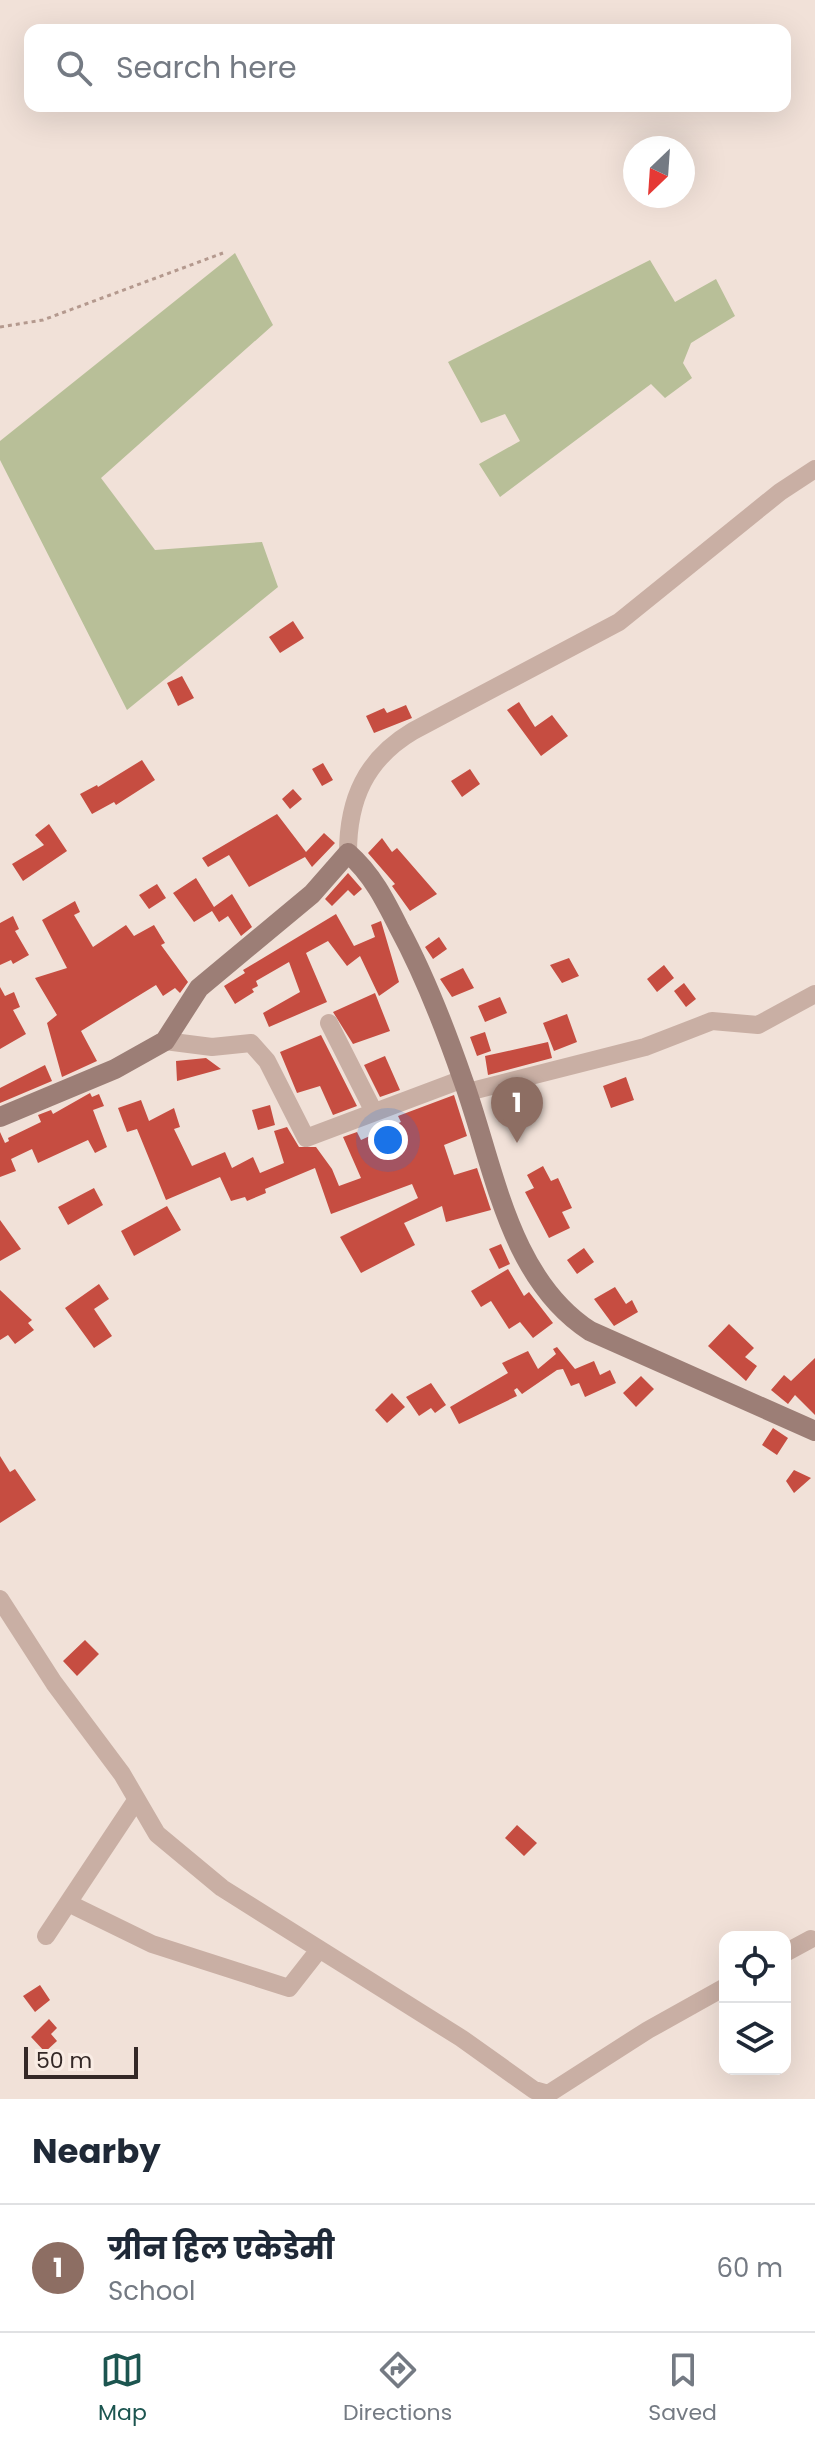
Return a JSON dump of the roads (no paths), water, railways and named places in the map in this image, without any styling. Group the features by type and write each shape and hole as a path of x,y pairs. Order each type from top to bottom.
{"street":[{"path":"0,1117 115,1069 165,1041 199,988 312,894 348,853 350,823 358,789 372,764 397,740 619,622 780,492 815,469"},
{"path":"348,853 376,884 410,947 465,1086 516,1237 534,1274 566,1312 606,1339 815,1431"},
{"path":"165,1041 212,1047 251,1043 267,1061 306,1138 374,1112 465,1086 631,1051 712,1021 758,1025 815,994"},
{"path":"329,1023 374,1112"},
{"path":"0,1599 54,1683 122,1774 135,1802 157,1834 222,1888 461,2038 534,2090 548,2094 648,2030 719,1990"},
{"path":"46,1936 135,1802"},
{"path":"68,1903 152,1944 289,1988 318,1951"},
{"path":"791,1950 811,1939"}],"place":[{"name":"ग्रीन हिल एकेडेमी","path":"517,1143"}]}
